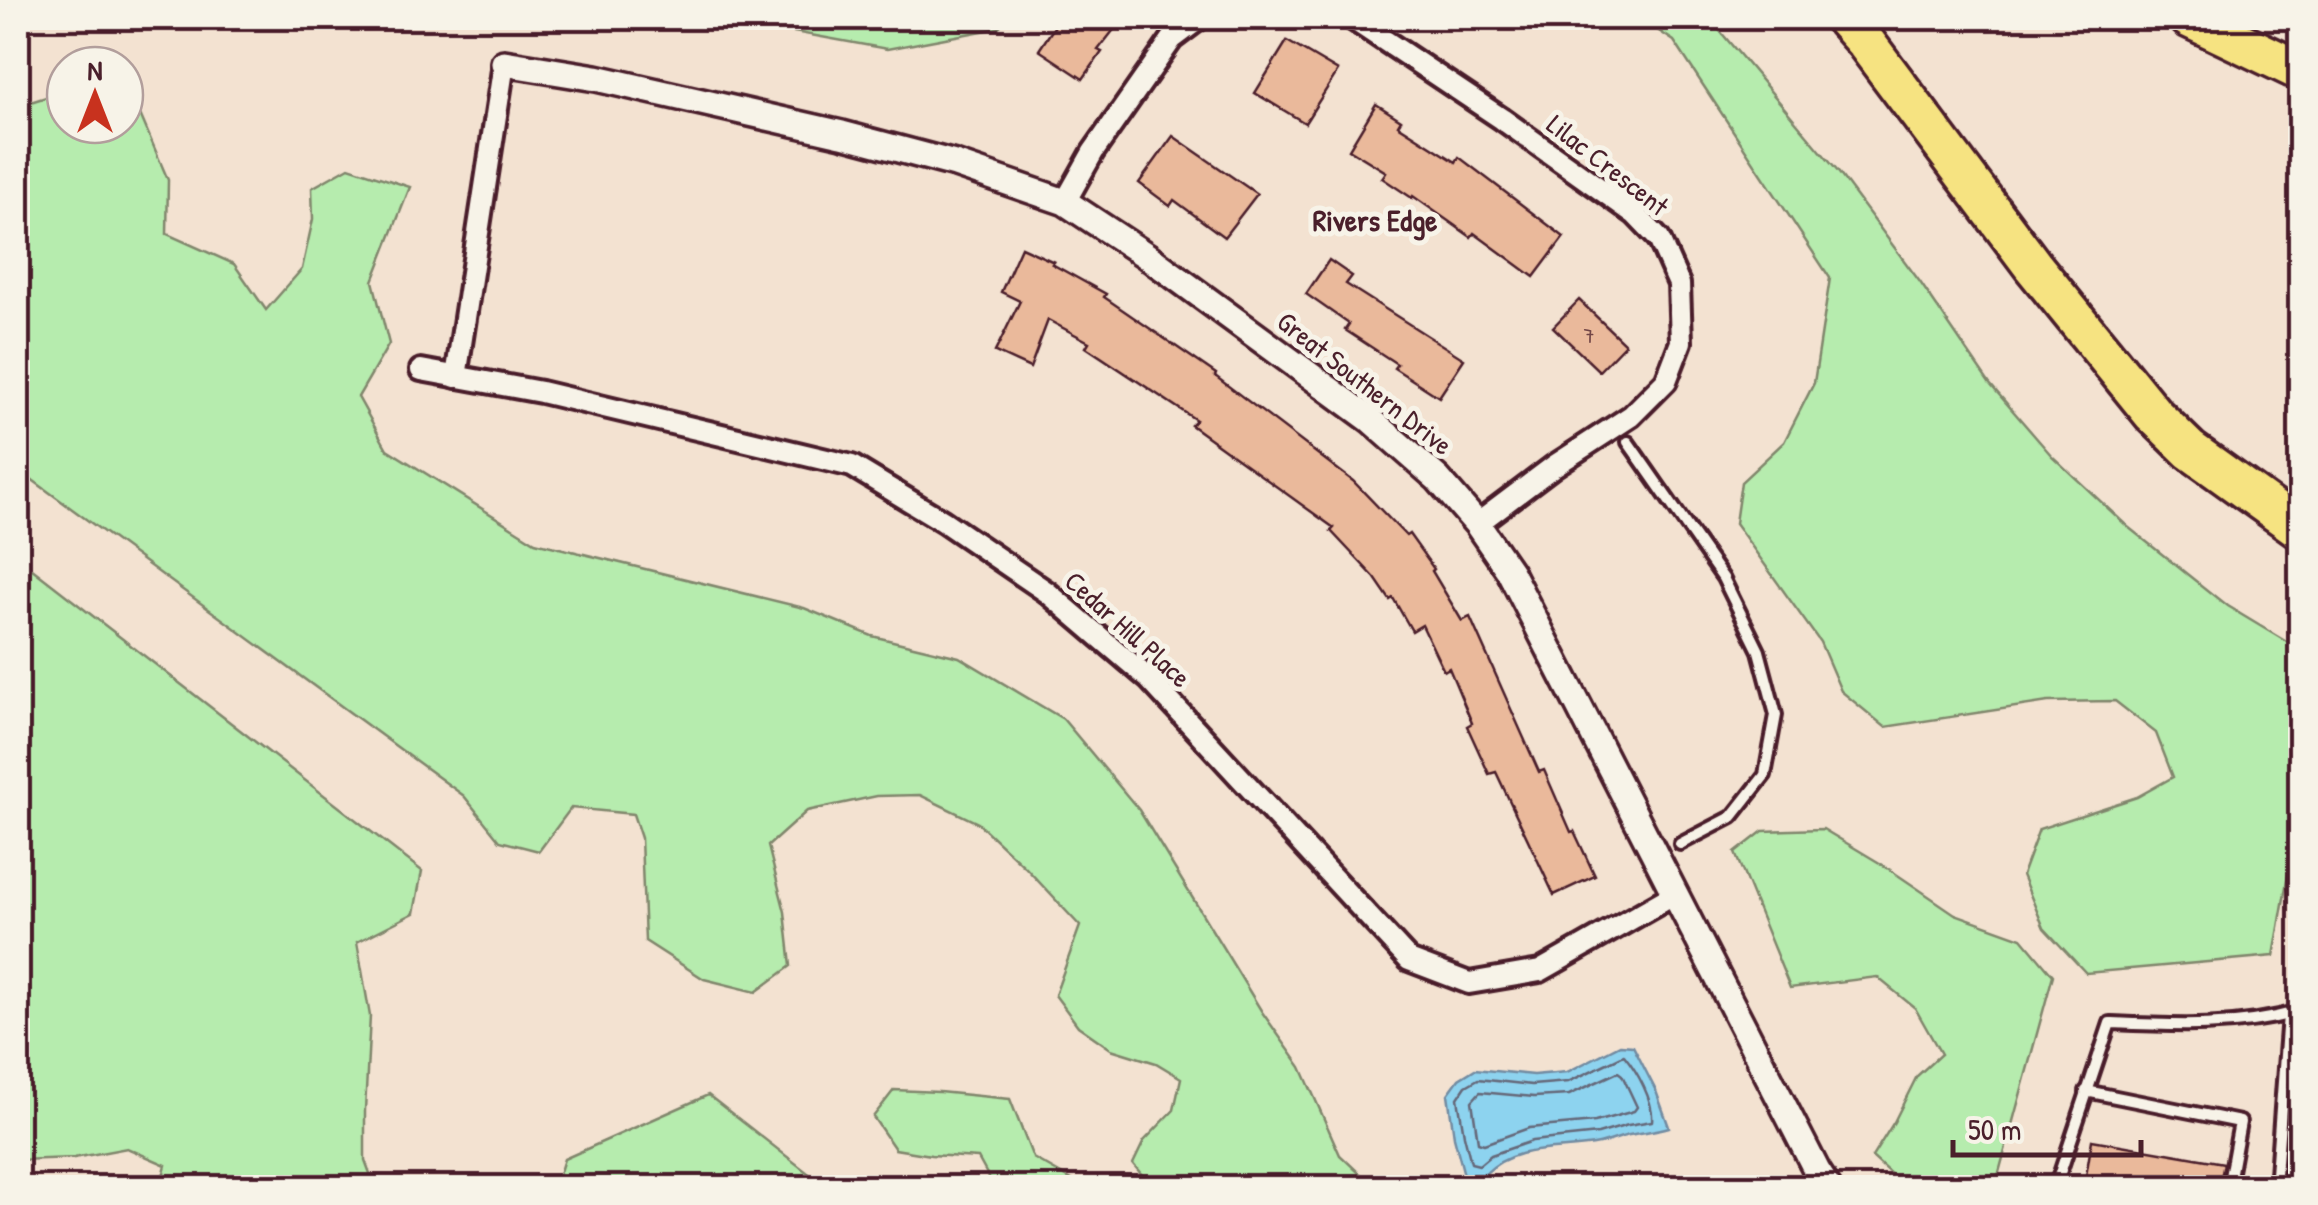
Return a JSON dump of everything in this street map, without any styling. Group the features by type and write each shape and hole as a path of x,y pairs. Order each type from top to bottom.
{"highway":[{"path":"1844,18 2033,266 2153,414 2190,450 2300,529"},
{"path":"2189,18 2300,71"},
{"path":"2250,494 2300,518"}],"street":[{"path":"1065,202 1093,152 1172,39 1200,18"},
{"name":"Lilac Crescent","path":"1351,18 1502,118 1635,214 1658,239 1679,284 1682,342 1666,381 1632,416 1554,466 1477,524"},
{"path":"456,378 504,63"},
{"name":"Great Southern Drive","path":"504,63 596,78 842,134 956,164 1065,202 1147,256 1371,420 1438,479 1477,524 1510,572 1828,1188"},
{"name":"Cedar Hill Place","path":"421,370 541,392 852,466 943,521 1047,592 1149,679 1409,960 1469,983 1540,971 1676,894"}],"lane":[{"path":"1628,442 1723,578 1759,651 1776,715 1765,775 1732,818 1680,844"},
{"path":"2055,1188 2110,1024 2226,1025 2300,1011"},
{"path":"2274,1188 2288,1015"},
{"path":"2086,1091 2240,1122 2228,1188"}],"green space":[{"path":"733,18 1006,18 998,28 887,49"},
{"path":"1639,18 1709,18 1839,173 1989,383 2052,456 2128,527 2227,606 2300,650 2300,805 2274,956 2086,973 2044,928 2022,875 2039,829 2137,797 2173,777 2156,733 2115,701 2048,702 1885,727 1841,691 1820,642 1735,523 1741,482 1784,442 1814,383 1830,278 1674,41"},
{"path":"45,97 45,145 145,145 145,126 168,180 167,234 234,264 266,310 302,269 313,219 312,188 349,167 410,187 373,281 389,344 358,397 387,449 535,542 804,608 872,636 959,657 1063,719 1139,810 1262,1012 1301,1067 1340,1155 1374,1187 1152,1187 1133,1164 1144,1141 1174,1110 1181,1078 1156,1063 1111,1049 1078,1026 1055,995 1080,926 978,823 920,795 877,796 807,811 768,846 785,912 791,966 756,992 704,979 645,941 641,838 633,814 571,808 539,851 500,841 464,796 23,473 18,467 18,106"},
{"path":"18,558 422,871 414,913 357,942 370,1016 365,1160 375,1187 160,1187 166,1165 127,1148 74,1158 18,1160"},
{"path":"1823,829 1955,914 2022,938 2053,975 1995,1187 1905,1187 1872,1157 1917,1076 1941,1054 1915,1008 1877,977 1790,988 1735,853 1763,831"},
{"path":"894,1090 1010,1099 1033,1158 1084,1187 994,1187 978,1158 895,1149 873,1117"},
{"path":"708,1095 826,1187 555,1187 564,1159"}],"water":[{"path":"1620,1045 1633,1046 1669,1127 1599,1144 1524,1153 1497,1164 1485,1174 1464,1175 1448,1094 1459,1079 1475,1069 1533,1075 1567,1072"}],"building":[{"path":"1060,18 1123,18 1098,50 1102,52 1083,79 1039,50"},
{"path":"1287,41 1338,71 1305,123 1255,93"},
{"path":"1376,104 1401,120 1398,125 1456,162 1459,157 1564,237 1534,277 1474,233 1471,237 1382,178 1386,172 1349,149"},
{"path":"1173,136 1257,194 1224,237 1174,200 1170,206 1139,183"},
{"path":"1021,247 1106,294 1104,297 1216,374 1353,481 1406,536 1409,534 1434,569 1462,621 1470,617 1539,772 1544,770 1595,876 1554,895 1496,772 1489,774 1467,726 1472,723 1449,668 1444,671 1422,625 1412,631 1393,598 1390,600 1331,531 1334,528 1191,425 1196,420 1086,347 1089,342 1048,320 1030,368 995,352 1020,301 1001,292"},
{"path":"1329,260 1352,276 1346,284 1464,359 1439,397 1394,368 1397,364 1345,330 1349,324 1306,294"},
{"path":"1579,300 1625,344 1599,371 1553,327"},
{"path":"2092,1140 2224,1163 2219,1188 2084,1188"}],"waterway":[{"path":"936,1188 962,1179 987,1188"}],"district":[{"name":"Rivers Edge","path":"1375,220"}]}
